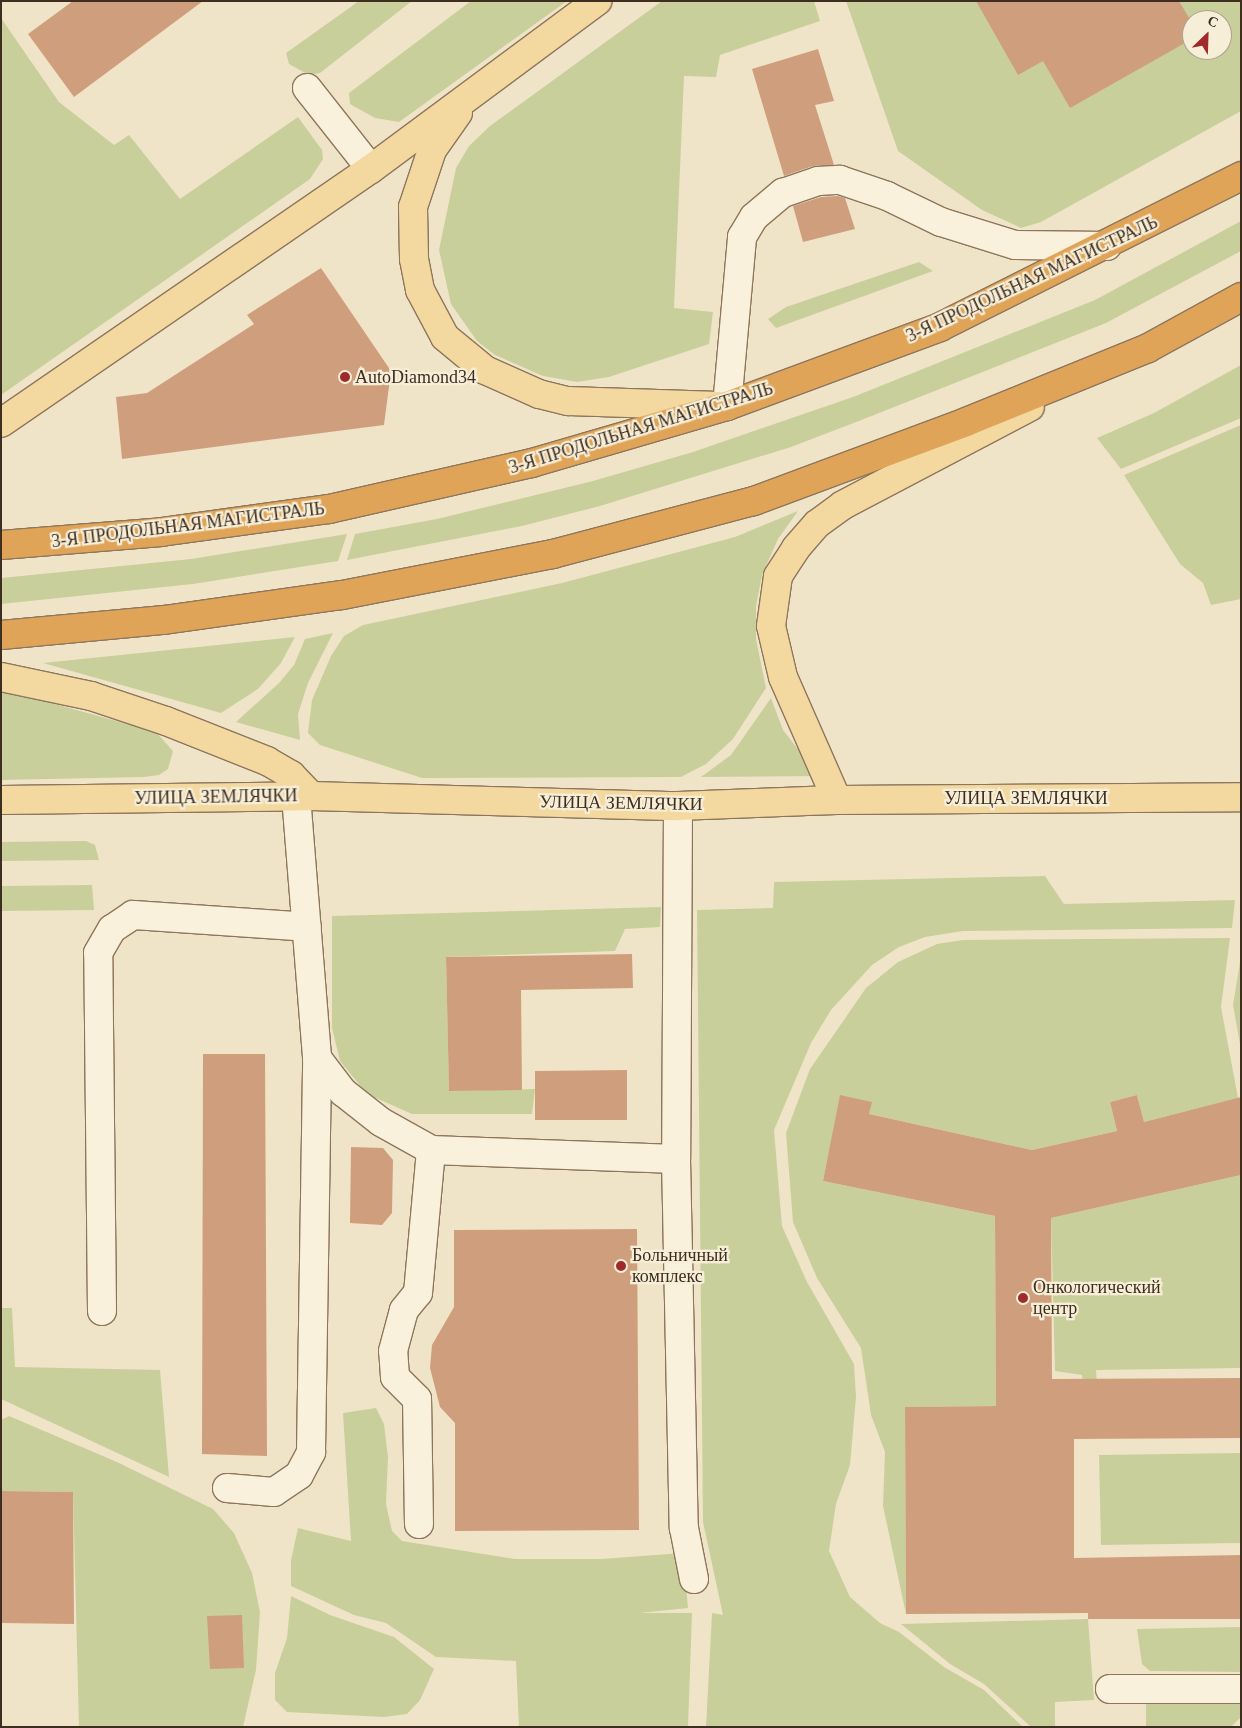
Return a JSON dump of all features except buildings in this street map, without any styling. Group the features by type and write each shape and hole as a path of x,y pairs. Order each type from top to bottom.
{"highway":[{"name":"3-Я ПРОДОЛЬНАЯ МАГИСТРАЛЬ","path":"1,545 161,532 329,509 532,463 727,406 940,327 1107,246 1241,176"},
{"path":"1,635 164,620 342,595 552,554 754,501 966,422 1148,348 1241,297"}],"main road":[{"path":"1,423 371,169 487,79 597,1"},
{"path":"487,79 442,131 421,178 413,207 414,259 420,290 445,337 484,370 539,394 568,401 727,406"},
{"path":"837,800 792,703 771,626 778,576 796,548 817,524 869,489 1148,348"},
{"path":"1,677 91,696 174,724 267,761 291,775 304,796"},
{"name":"УЛИЦА ЗЕМЛЯЧКИ","path":"1,800 304,796 678,806 837,800 1241,797"}],"lane":[{"path":"307,88 371,169"},
{"path":"727,406 742,237 754,217 783,193 818,181 840,180 887,196 941,222 1015,245 1107,246"},
{"path":"227,1488 274,1492 299,1475 311,1452 318,1058 307,927 304,796"},
{"path":"678,806 676,1159 684,1528 694,1579"},
{"path":"102,1312 98,953 112,929 133,915 307,927"},
{"path":"318,1058 343,1092 364,1110 431,1150 676,1159"},
{"path":"419,1524 416,1399 395,1376 393,1351 404,1310 418,1292 431,1150"},
{"path":"1110,1689 1241,1689"}],"green space":[{"path":"359,1 412,1 320,73 309,75 289,64 286,53"},
{"path":"471,1 567,1 399,122 375,118 350,104 349,93"},
{"path":"662,1 814,1 820,21 720,55 716,77 684,76 674,308 713,312 709,344 609,377 577,382 543,376 495,355 477,341 451,304 439,250 456,168 469,146 490,126"},
{"path":"846,1 1241,1 1241,111 1041,222 1021,228 982,210 898,151"},
{"path":"1,18 59,102 114,145 129,135 180,199 298,117 322,150 323,159 310,179 1,395"},
{"path":"1241,221 1241,251 1106,323 791,447 600,506 522,526 347,560 355,534 437,519 593,481 693,452 853,397 1095,300"},
{"path":"919,262 933,271 776,328 768,319 786,307"},
{"path":"1241,365 1241,418 1121,469 1097,438 1154,413"},
{"path":"1241,425 1241,599 1211,605 1203,583 1180,564 1124,475"},
{"path":"798,511 778,539 762,575 756,606 756,639 766,688 733,739 706,764 681,777 422,778 320,745 308,733 312,700 331,656 344,636 363,625 562,583 735,537"},
{"path":"347,534 338,561 193,584 1,604 1,578 191,559"},
{"path":"333,633 308,683 298,714 300,740 236,722 279,683 294,665 305,639"},
{"path":"295,637 281,663 258,689 221,713 43,663"},
{"path":"1,689 156,732 173,751 168,769 159,775 144,777 1,780"},
{"path":"771,698 783,730 819,776 701,777 731,755"},
{"path":"86,841 95,845 99,860 1,861 1,842"},
{"path":"1045,876 1064,904 1235,900 1232,928 963,931 925,937 899,947 872,965 831,1010 811,1043 774,1130 782,1226 807,1282 854,1364 856,1397 850,1465 836,1504 829,1551 850,1597 880,1623 899,1632 944,1667 984,1690 1023,1727 706,1727 712,1613 723,1615 703,1522 697,910 773,908 774,882"},
{"path":"92,885 94,910 1,911 1,886"},
{"path":"661,907 660,927 625,929 615,951 446,957 449,1091 535,1089 532,1114 412,1114 367,1094 340,1061 332,1028 332,916"},
{"path":"1230,938 1221,1007 1238,1098 1144,1122 1137,1095 1110,1102 1117,1131 1032,1150 869,1114 871,1102 841,1096 823,1181 995,1216 996,1406 905,1407 906,1614 883,1506 885,1452 871,1415 861,1348 817,1278 793,1222 786,1133 810,1069 866,988 898,962 937,944 963,940"},
{"path":"1241,956 1241,1050 1233,1005"},
{"path":"1241,1175 1241,1368 1096,1370 1098,1401 1084,1400 1082,1375 1055,1371 1051,1218"},
{"path":"1,1308 12,1308 15,1367 160,1370 169,1477 1,1399"},
{"path":"376,1408 384,1424 388,1457 386,1504 392,1531 402,1541 515,1559 601,1559 683,1553 688,1608 640,1613 692,1613 688,1727 519,1727 516,1661 436,1657 386,1623 354,1615 291,1586 291,1560 298,1528 351,1541 343,1413"},
{"path":"9,1416 117,1462 213,1509 234,1533 252,1573 260,1612 256,1670 243,1727 79,1727 73,1492 1,1491 1,1420"},
{"path":"1241,1453 1241,1543 1101,1545 1099,1455"},
{"path":"291,1596 330,1615 394,1637 434,1669 420,1700 407,1714 384,1717 287,1712 275,1700 275,1673 287,1638"},
{"path":"1088,1619 1094,1700 1055,1702 1055,1727 1031,1727 984,1684 950,1664 901,1624"},
{"path":"1241,1627 1241,1672 1150,1671 1142,1664 1137,1629"},
{"path":"1146,1701 1241,1701 1241,1717 1231,1727 1146,1727"}],"place":[{"name":"AutoDiamond34","path":"345,377"},
{"name":"Больничный комплекс","path":"621,1266"},
{"name":"Онкологический центр","path":"1023,1298"}]}
